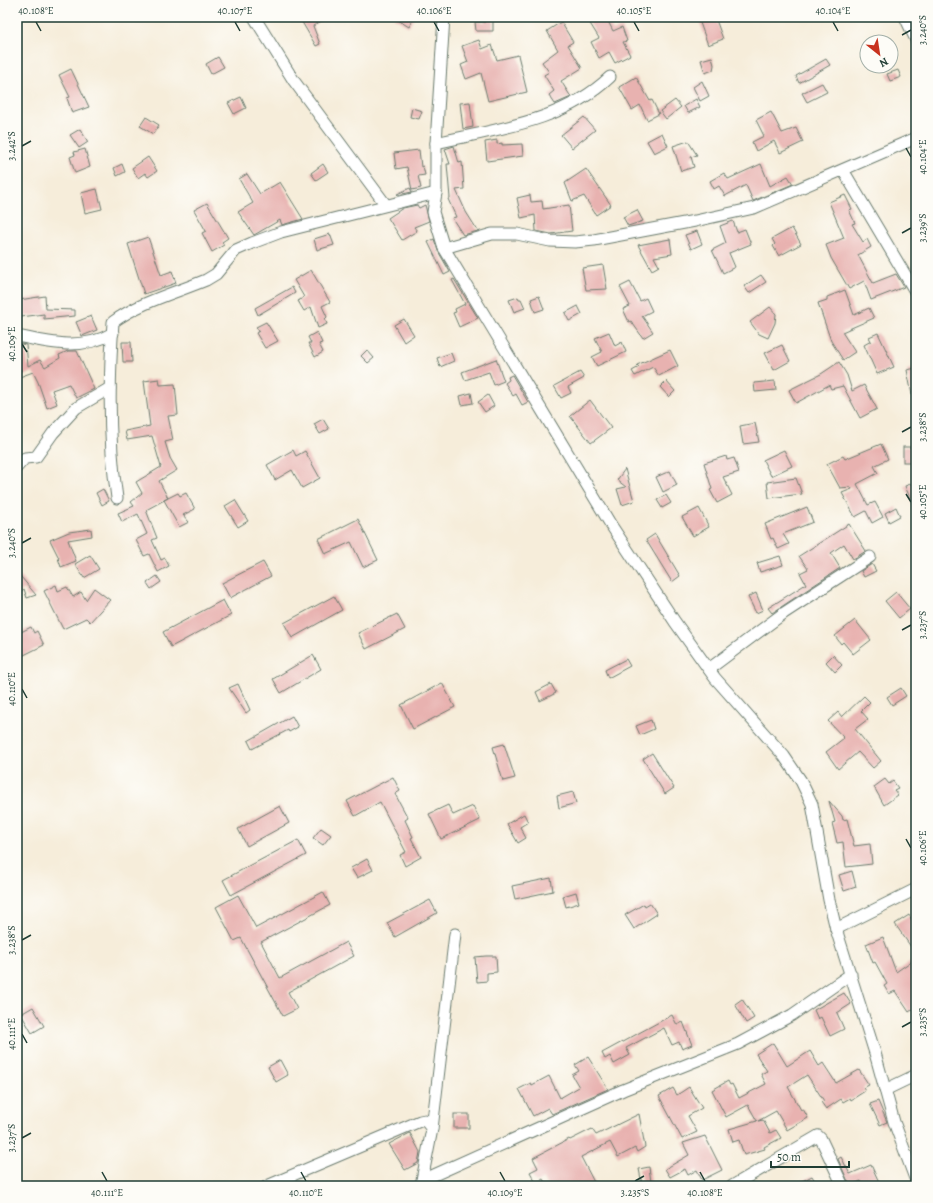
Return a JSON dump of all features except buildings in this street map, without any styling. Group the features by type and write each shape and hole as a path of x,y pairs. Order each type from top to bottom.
{"street":[{"path":"254,17 294,81 386,205"},
{"path":"444,17 436,143 436,193 432,212 444,248 611,525 675,622 709,669 759,730 784,756 801,781 812,804 829,900 836,929 851,974 894,1122 916,1181"},
{"path":"904,17 916,40"},
{"path":"436,143 540,119 570,106 610,78"},
{"path":"444,248 492,234 517,234 550,241 575,242 594,240 754,208 916,138"},
{"path":"843,170 916,293"},
{"path":"117,498 112,443 110,388 113,322 123,315 206,280 216,274 236,250 281,232 436,193"},
{"path":"17,336 56,344 74,344 97,341 113,333"},
{"path":"17,467 25,458 36,457 53,433 76,408 110,388"},
{"path":"709,669 784,613 870,557"},
{"path":"836,929 916,889"},
{"path":"422,1183 432,1129 455,934"},
{"path":"422,1183 623,1090 738,1044 792,1015 851,974"},
{"path":"885,1090 916,1075"},
{"path":"267,1186 420,1121 428,1122 432,1129"},
{"path":"732,1186 818,1136 821,1139 843,1186"}]}
